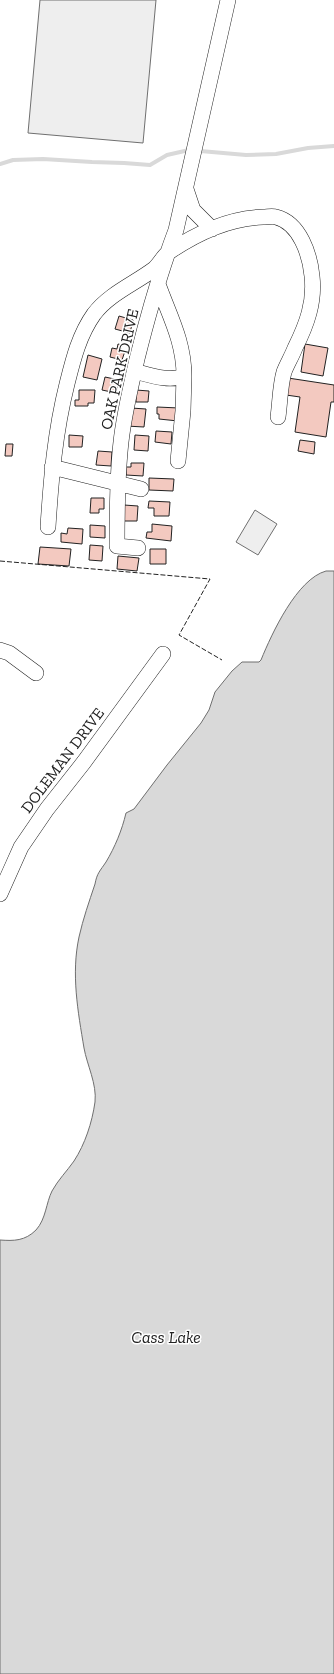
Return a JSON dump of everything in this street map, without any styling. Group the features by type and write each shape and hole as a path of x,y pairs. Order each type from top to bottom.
{"street":[{"name":"OAK PARK DRIVE","path":"138,548 117,546 118,484 121,442 127,399 146,322 176,230 228,0"},
{"path":"186,189 193,210 212,229"},
{"path":"168,253 212,229 229,222 255,218 276,217 289,224 304,244 312,274 313,293 309,316 284,371 278,417"},
{"name":"OAK PARK DRIVE","path":"48,527 52,467 60,414 72,364 82,335 94,314 109,299 155,268 168,253"},
{"path":"158,284 178,333 184,359 183,411 178,461"},
{"path":"134,371 163,378 179,378 184,376"},
{"path":"52,467 141,489"},
{"path":"0,650 9,653 36,673"},
{"name":"DOLEMAN DRIVE","path":"0,894 21,847 42,815 84,762 163,654"}],"shaded area":[{"path":"40,0 156,0 143,143 28,133"},
{"path":"255,510 277,524 258,555 236,542"}],"water":[{"name":"Cass Lake","path":"326,571 334,571 334,1674 0,1674 0,1240 15,1240 23,1238 32,1234 36,1230 42,1221 52,1191 74,1161 85,1140 92,1118 95,1102 95,1088 85,1054 75,979 79,937 84,917 99,872 115,844 126,813 134,809 201,723 209,710 215,692 232,671 242,662 259,662 261,660 287,608 305,584 315,576"}],"building":[{"path":"119,316 133,320 130,333 115,329"},
{"path":"118,344 122,345 121,350 125,351 122,360 110,357 112,348 117,349"},
{"path":"305,344 328,348 323,376 301,372"},
{"path":"88,355 102,359 97,380 83,377"},
{"path":"105,377 119,380 116,393 102,390"},
{"path":"288,378 334,385 334,402 331,402 326,437 295,432 300,397 286,395"},
{"path":"79,390 95,390 94,403 88,403 88,406 75,406 75,400 79,400"},
{"path":"136,390 149,391 148,402 136,402"},
{"path":"157,407 179,408 178,421 159,419"},
{"path":"131,408 146,409 144,427 126,426"},
{"path":"156,431 172,432 171,444 155,442"},
{"path":"69,435 83,436 82,447 69,447"},
{"path":"135,435 149,436 148,451 134,450"},
{"path":"300,440 315,442 314,454 298,451"},
{"path":"6,444 13,444 12,456 5,456"},
{"path":"98,451 112,452 111,466 96,465"},
{"path":"131,463 144,463 143,476 126,475 126,467 131,467"},
{"path":"149,478 174,479 173,491 149,490"},
{"path":"91,498 104,498 104,509 99,509 99,513 90,513"},
{"path":"149,501 170,502 169,516 154,516 154,508 148,508"},
{"path":"124,505 138,506 137,521 124,521"},
{"path":"152,524 172,526 171,541 146,538 147,532 152,532"},
{"path":"90,525 105,526 105,538 90,537"},
{"path":"68,528 83,529 82,544 61,542 61,533 67,534"},
{"path":"90,545 103,546 102,561 89,560"},
{"path":"40,547 71,549 69,566 38,564"},
{"path":"150,549 166,549 166,564 150,564"},
{"path":"118,556 139,558 137,571 117,569"}],"waterway":[{"path":"0,164 13,160 43,159 150,165 167,155 189,150 246,155 276,154 308,148 334,146"}],"fence":[{"path":"0,561 210,579 179,635 222,660"}]}
